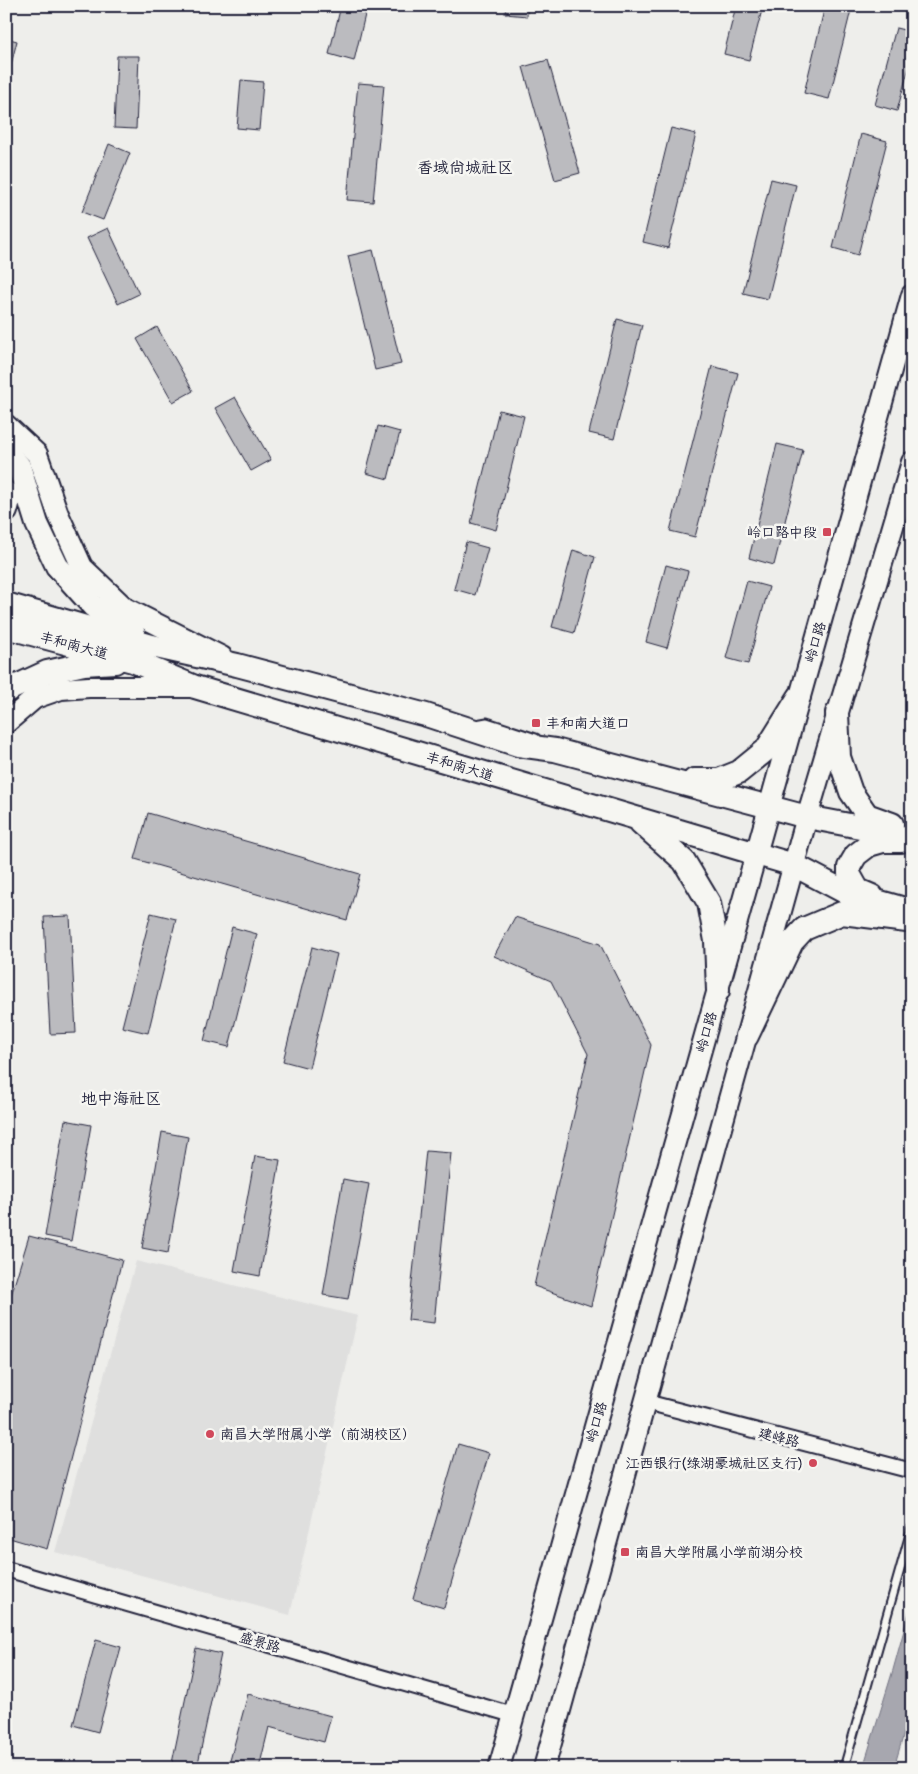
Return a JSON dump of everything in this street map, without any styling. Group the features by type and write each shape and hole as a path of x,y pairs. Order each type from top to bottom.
{"main road":[{"path":"6,452 19,466 37,524 57,566 93,606 152,646"},
{"path":"6,493 8,504 6,512"},
{"name":"丰和南大道","path":"6,604 152,646 237,665 462,726 518,745 555,750 807,817 876,830 912,840"},
{"name":"丰和南大道","path":"6,627 133,661 194,687 794,865 845,892 908,913"},
{"path":"6,691 47,672 84,664 133,661"},
{"path":"667,780 719,780 739,772 766,750 799,698"},
{"path":"838,713 839,757 851,792 867,814 912,832"},
{"path":"807,817 869,846 912,856"},
{"path":"635,818 684,861 709,903 716,942 718,991"},
{"path":"908,913 858,890 849,874 849,867 856,855 869,846 883,841 912,840"},
{"path":"746,1036 792,942 804,929 842,914 908,913"}],"street":[{"name":"岭口路","path":"499,1768 912,295"},
{"path":"6,425 37,454 58,514 82,566 124,608 237,665"},
{"path":"544,1768 807,817 912,462"},
{"path":"6,723 34,698 61,689 89,687 194,687"},
{"name":"建峰路","path":"646,1402 912,1471"},
{"name":"盛景路","path":"6,1569 514,1715"}],"lane":[{"path":"844,1768 912,1528"}],"shaded area":[{"name":"南昌大学附属小学（前湖校区）","path":"136,1261 358,1316 290,1615 55,1552"},
{"path":"912,1601 912,1706 895,1764 893,1768 863,1768 893,1670"}],"building":[{"path":"341,6 367,6 354,61 329,54"},
{"path":"506,6 528,6 527,16 505,14"},
{"path":"736,6 763,6 749,60 724,54"},
{"path":"825,6 852,6 829,99 804,93"},
{"path":"896,28 912,32 912,56 897,111 875,105"},
{"path":"6,38 17,41 6,84"},
{"path":"117,56 139,56 136,129 114,128"},
{"path":"548,60 580,173 555,180 523,67"},
{"path":"241,80 263,82 259,130 237,128"},
{"path":"358,83 384,85 373,202 347,200"},
{"path":"671,128 696,134 668,248 643,242"},
{"path":"861,134 887,141 858,255 833,248"},
{"path":"109,144 130,153 103,220 82,212"},
{"path":"771,179 796,185 768,299 743,293"},
{"path":"108,228 139,294 118,304 87,238"},
{"path":"373,250 401,364 375,370 348,256"},
{"path":"617,319 642,325 614,439 589,433"},
{"path":"157,327 193,391 173,402 137,339"},
{"path":"712,366 738,373 695,537 670,531"},
{"path":"235,397 271,460 251,471 215,408"},
{"path":"499,410 524,416 496,530 471,523"},
{"path":"378,426 400,432 388,479 366,473"},
{"path":"777,444 803,450 774,565 749,558"},
{"path":"466,542 488,548 475,595 454,589"},
{"path":"573,550 595,557 574,633 552,627"},
{"path":"666,565 688,571 667,648 646,642"},
{"path":"747,581 769,587 748,664 726,658"},
{"path":"148,813 360,874 347,920 135,859"},
{"path":"151,913 176,919 148,1033 122,1027"},
{"path":"70,916 76,1033 50,1034 44,917"},
{"path":"515,917 600,944 651,1045 591,1306 534,1286 588,1054 551,981 494,956"},
{"path":"232,927 257,934 229,1047 204,1041"},
{"path":"312,947 337,954 309,1068 283,1061"},
{"path":"65,1120 91,1125 71,1241 45,1236"},
{"path":"162,1132 188,1137 168,1253 142,1248"},
{"path":"426,1151 451,1153 434,1323 408,1320"},
{"path":"255,1156 280,1160 260,1276 234,1271"},
{"path":"343,1179 369,1184 348,1299 323,1295"},
{"path":"29,1236 122,1260 47,1549 6,1537 6,1312"},
{"path":"458,1444 489,1453 444,1608 413,1599"},
{"path":"96,1640 121,1647 98,1732 73,1725"},
{"path":"196,1648 221,1654 197,1768 171,1768"},
{"path":"248,1694 331,1716 324,1742 269,1727 259,1768 228,1768"}],"place":[{"name":"岭口路中段","path":"827,532"},
{"name":"丰和南大道口","path":"536,723"},
{"name":"南昌大学附属小学（前湖校区）","path":"210,1434"},
{"name":"江西银行(绿湖豪城社区支行)","path":"813,1463"},
{"name":"南昌大学附属小学前湖分校","path":"625,1552"}],"district":[{"name":"香域尚城社区","path":"465,167"},
{"name":"地中海社区","path":"121,1098"}]}
